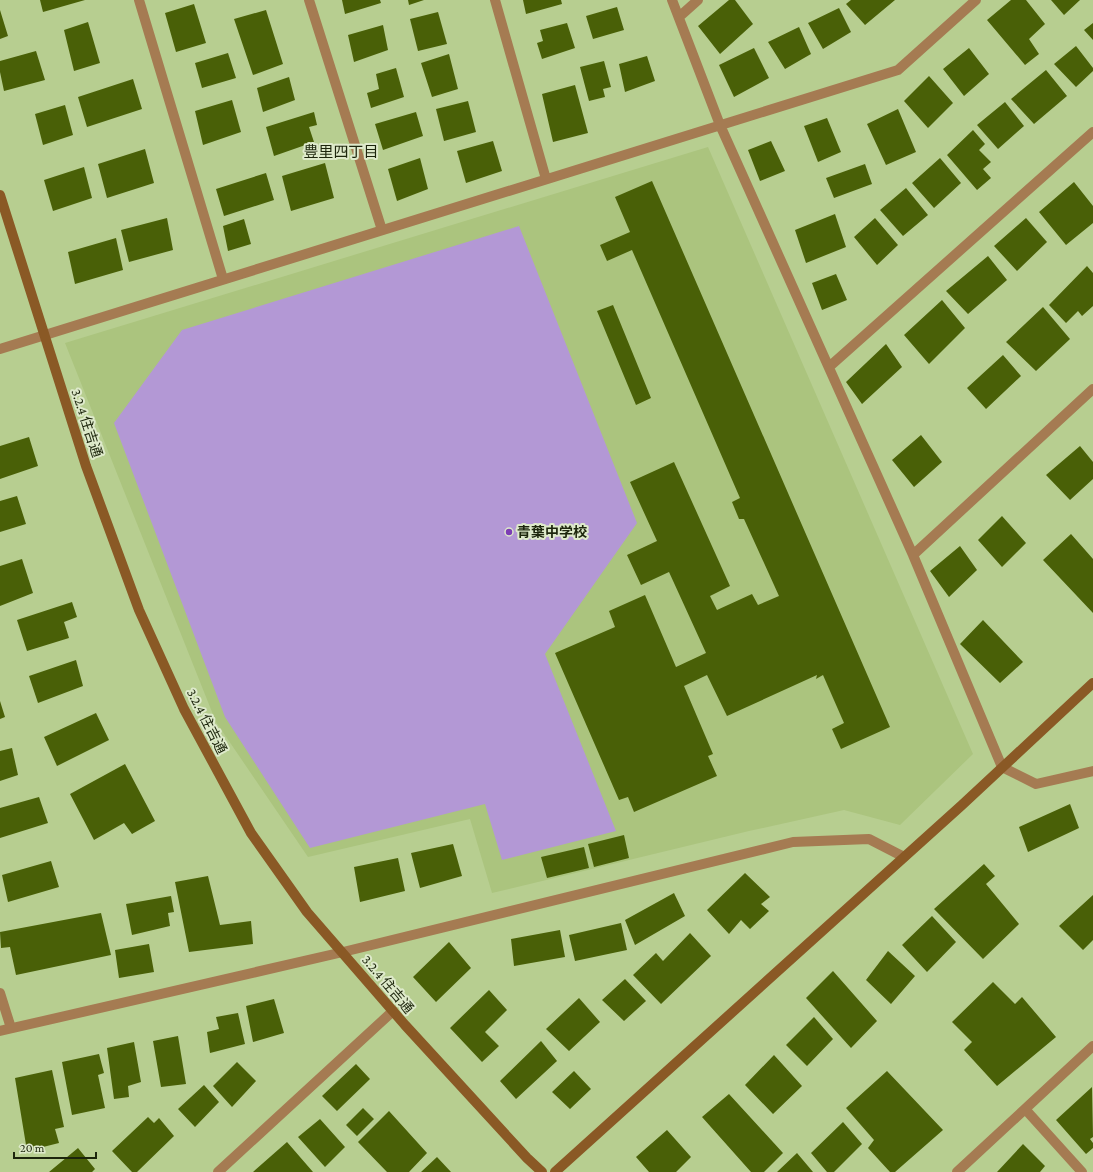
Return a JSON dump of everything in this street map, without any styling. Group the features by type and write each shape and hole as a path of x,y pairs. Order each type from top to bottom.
{"street":[{"path":"139,0 223,279"},
{"path":"309,0 382,230"},
{"path":"495,0 546,179"},
{"path":"672,0 720,125 913,555 1002,767 1036,784 1093,771"},
{"path":"679,17 698,0"},
{"path":"0,349 898,70 976,0"},
{"path":"829,367 1093,132"},
{"name":"3.2.4 住吉通","path":"0,195 86,466 136,602 184,709 251,833 307,912 393,1011 527,1158 542,1172"},
{"path":"913,555 1093,389"},
{"path":"555,1172 904,857 1093,683"},
{"path":"0,1031 343,952 793,842 869,839 904,857"},
{"path":"0,992 11,1028"},
{"path":"218,1172 393,1011"},
{"path":"957,1172 1093,1046"},
{"path":"1025,1109 1082,1172"}],"shaded area":[{"name":"青葉中学校","path":"708,147 973,754 900,825 844,810 749,831 492,893 470,819 308,857 216,722 65,343"},
{"path":"519,226 637,523 545,654 616,831 502,860 485,804 310,848 225,717 114,423 182,330"}],"building":[{"path":"40,0 85,0 43,12"},
{"path":"342,0 380,0 381,3 345,14"},
{"path":"408,0 424,0 409,5"},
{"path":"523,0 561,0 562,4 526,14"},
{"path":"729,0 735,0 753,24 720,54 698,26"},
{"path":"851,0 895,0 865,25 846,4"},
{"path":"1011,0 1026,0 1045,24 1029,39 1039,54 1025,65 987,20"},
{"path":"1051,0 1080,0 1064,15"},
{"path":"194,4 206,43 176,52 165,13"},
{"path":"617,7 624,30 593,39 586,16"},
{"path":"839,8 851,32 823,49 808,23"},
{"path":"0,10 8,36 0,39"},
{"path":"266,10 283,64 253,75 234,19"},
{"path":"438,12 447,44 418,51 410,19"},
{"path":"88,22 100,63 74,71 64,30"},
{"path":"567,23 575,48 542,59 537,43 543,41 540,30"},
{"path":"1093,23 1093,40 1084,30"},
{"path":"383,25 388,50 354,62 348,35"},
{"path":"799,27 811,54 785,69 768,42"},
{"path":"1076,46 1093,68 1093,71 1076,87 1054,64"},
{"path":"754,48 769,78 734,97 719,65"},
{"path":"969,48 989,74 964,96 943,69"},
{"path":"36,51 45,80 4,91 0,72 0,61"},
{"path":"228,53 236,78 202,88 195,63"},
{"path":"449,54 458,89 432,97 421,63"},
{"path":"647,56 655,81 625,92 619,64"},
{"path":"604,61 611,87 603,89 605,97 589,101 580,67"},
{"path":"396,68 404,97 371,108 367,93 379,89 376,74"},
{"path":"1046,70 1067,96 1034,124 1011,99"},
{"path":"929,76 953,103 928,128 904,101"},
{"path":"289,77 295,100 263,112 257,88"},
{"path":"133,79 142,109 87,127 78,97"},
{"path":"575,85 588,133 553,142 542,94"},
{"path":"232,100 241,132 203,145 195,111"},
{"path":"468,101 476,132 444,141 436,109"},
{"path":"1005,102 1024,126 998,149 977,125"},
{"path":"65,105 73,135 43,145 35,114"},
{"path":"898,109 916,152 886,165 867,124"},
{"path":"314,112 317,125 309,127 314,142 274,156 266,127"},
{"path":"416,112 423,136 383,150 375,124"},
{"path":"827,118 841,152 818,162 804,126"},
{"path":"973,130 985,144 979,150 991,162 983,169 991,178 977,190 947,155"},
{"path":"493,141 502,171 466,183 457,151"},
{"path":"771,141 785,171 760,181 748,150"},
{"path":"145,149 154,183 107,198 98,164"},
{"path":"420,158 428,189 397,201 388,169"},
{"path":"940,158 961,183 934,208 912,183"},
{"path":"325,163 334,198 291,211 282,176"},
{"path":"865,164 872,184 834,198 826,178"},
{"path":"84,167 92,198 53,211 44,180"},
{"path":"266,173 274,200 224,216 216,189"},
{"path":"652,181 890,727 841,749 832,729 844,723 823,675 816,679 817,675 727,716 707,675 684,686 713,754 708,756 717,776 634,812 628,797 619,800 555,653 615,627 609,611 645,595 676,667 706,653 669,572 641,585 627,555 657,541 630,482 674,462 730,586 710,596 717,610 752,594 758,605 779,596 744,519 739,519 732,502 740,498 632,250 607,261 600,245 630,232 615,197"},
{"path":"1074,182 1093,206 1093,223 1066,245 1039,212"},
{"path":"906,188 928,215 903,236 880,210"},
{"path":"835,214 846,247 806,263 795,230"},
{"path":"167,218 173,250 129,262 121,230"},
{"path":"875,218 898,245 877,265 854,237"},
{"path":"1026,218 1047,242 1017,271 994,246"},
{"path":"244,219 251,244 228,251 223,226"},
{"path":"116,238 123,270 75,284 68,252"},
{"path":"988,256 1007,280 968,314 946,291"},
{"path":"1087,266 1093,273 1093,306 1082,316 1078,311 1066,323 1049,305"},
{"path":"836,274 847,300 822,310 812,283"},
{"path":"942,300 965,328 929,364 904,335"},
{"path":"613,305 651,398 636,405 597,311"},
{"path":"1043,307 1070,339 1036,371 1006,342"},
{"path":"886,344 902,367 862,404 846,382"},
{"path":"1003,355 1021,376 986,409 967,388"},
{"path":"921,435 942,462 914,487 892,460"},
{"path":"29,437 38,466 0,479 0,446"},
{"path":"1080,446 1093,462 1093,479 1070,500 1046,475"},
{"path":"17,496 26,524 0,532 0,501"},
{"path":"1002,516 1026,543 1002,567 978,540"},
{"path":"1071,534 1093,559 1093,613 1043,560"},
{"path":"960,546 977,570 949,597 930,571"},
{"path":"22,559 33,593 0,606 0,566"},
{"path":"72,602 77,617 64,622 69,638 27,651 17,620"},
{"path":"983,620 1023,662 1000,683 960,644"},
{"path":"76,660 83,686 38,703 29,676"},
{"path":"0,701 5,717 0,719"},
{"path":"96,713 109,740 57,766 44,737"},
{"path":"12,748 18,775 0,781 0,751"},
{"path":"125,764 155,821 132,834 124,823 94,840 70,794"},
{"path":"39,797 48,823 0,838 0,808"},
{"path":"1070,804 1079,828 1028,852 1019,827"},
{"path":"624,835 629,858 594,867 588,844"},
{"path":"453,844 462,876 420,888 411,853"},
{"path":"584,847 589,868 547,878 541,857"},
{"path":"398,858 405,891 360,902 354,867"},
{"path":"51,861 59,887 8,902 2,875"},
{"path":"984,864 995,876 986,884 1019,924 983,959 934,909"},
{"path":"745,873 770,897 761,904 769,911 750,929 741,920 729,934 707,910"},
{"path":"208,876 220,925 251,921 253,944 189,952 175,882"},
{"path":"674,893 685,916 635,945 625,920"},
{"path":"1093,895 1093,940 1083,950 1059,926"},
{"path":"171,896 174,912 168,913 170,926 132,935 126,904"},
{"path":"101,913 111,955 16,975 10,947 1,948 0,932"},
{"path":"932,916 956,942 927,972 902,945"},
{"path":"621,923 627,950 575,961 569,935"},
{"path":"560,930 565,957 514,966 511,939"},
{"path":"690,933 711,956 661,1004 633,975 656,953 663,961"},
{"path":"449,942 471,968 436,1002 413,977"},
{"path":"149,944 154,972 119,978 115,950"},
{"path":"888,951 915,976 891,1004 866,980"},
{"path":"833,971 877,1021 851,1048 806,998"},
{"path":"625,979 646,1001 624,1021 602,1000"},
{"path":"993,982 1015,1004 1022,997 1056,1037 997,1086 964,1050 972,1042 952,1022"},
{"path":"489,990 507,1010 485,1032 499,1046 482,1062 450,1028"},
{"path":"579,998 600,1022 569,1051 546,1029"},
{"path":"274,999 284,1033 253,1042 246,1006"},
{"path":"238,1013 245,1044 210,1053 207,1032 219,1029 216,1017"},
{"path":"814,1017 833,1039 807,1066 786,1045"},
{"path":"178,1036 186,1084 161,1087 153,1041"},
{"path":"541,1041 557,1061 516,1099 500,1081"},
{"path":"134,1042 141,1082 128,1086 129,1097 114,1099 107,1048"},
{"path":"99,1054 104,1073 98,1075 105,1108 72,1115 62,1062"},
{"path":"774,1055 802,1086 773,1114 745,1085"},
{"path":"237,1062 256,1081 232,1107 213,1086"},
{"path":"356,1064 370,1079 337,1111 322,1096"},
{"path":"52,1070 64,1127 55,1129 59,1143 27,1151 15,1078"},
{"path":"574,1071 591,1089 570,1109 552,1092"},
{"path":"887,1071 943,1130 895,1172 890,1172 868,1148 874,1140 846,1108"},
{"path":"204,1085 219,1102 195,1127 178,1109"},
{"path":"1092,1087 1093,1137 1090,1139 1093,1143 1093,1148 1086,1154 1056,1120"},
{"path":"729,1094 783,1153 764,1172 751,1172 702,1117"},
{"path":"363,1108 374,1119 357,1136 346,1125"},
{"path":"389,1111 427,1153 409,1172 387,1172 358,1142"},
{"path":"148,1117 154,1123 159,1118 174,1136 137,1172 132,1172 112,1151"},
{"path":"320,1119 345,1147 325,1167 298,1137"},
{"path":"843,1122 862,1144 834,1172 827,1172 811,1153"},
{"path":"667,1130 691,1157 676,1172 649,1172 636,1157"},
{"path":"287,1142 313,1172 253,1172"},
{"path":"1023,1144 1045,1166 1040,1172 997,1172"},
{"path":"78,1148 95,1169 92,1172 49,1172"},
{"path":"797,1153 813,1172 777,1172"},
{"path":"437,1157 451,1172 421,1172"}],"place":[{"name":"青葉中学校","path":"509,532"}],"district":[{"name":"豊里四丁目","path":"341,152"}]}
